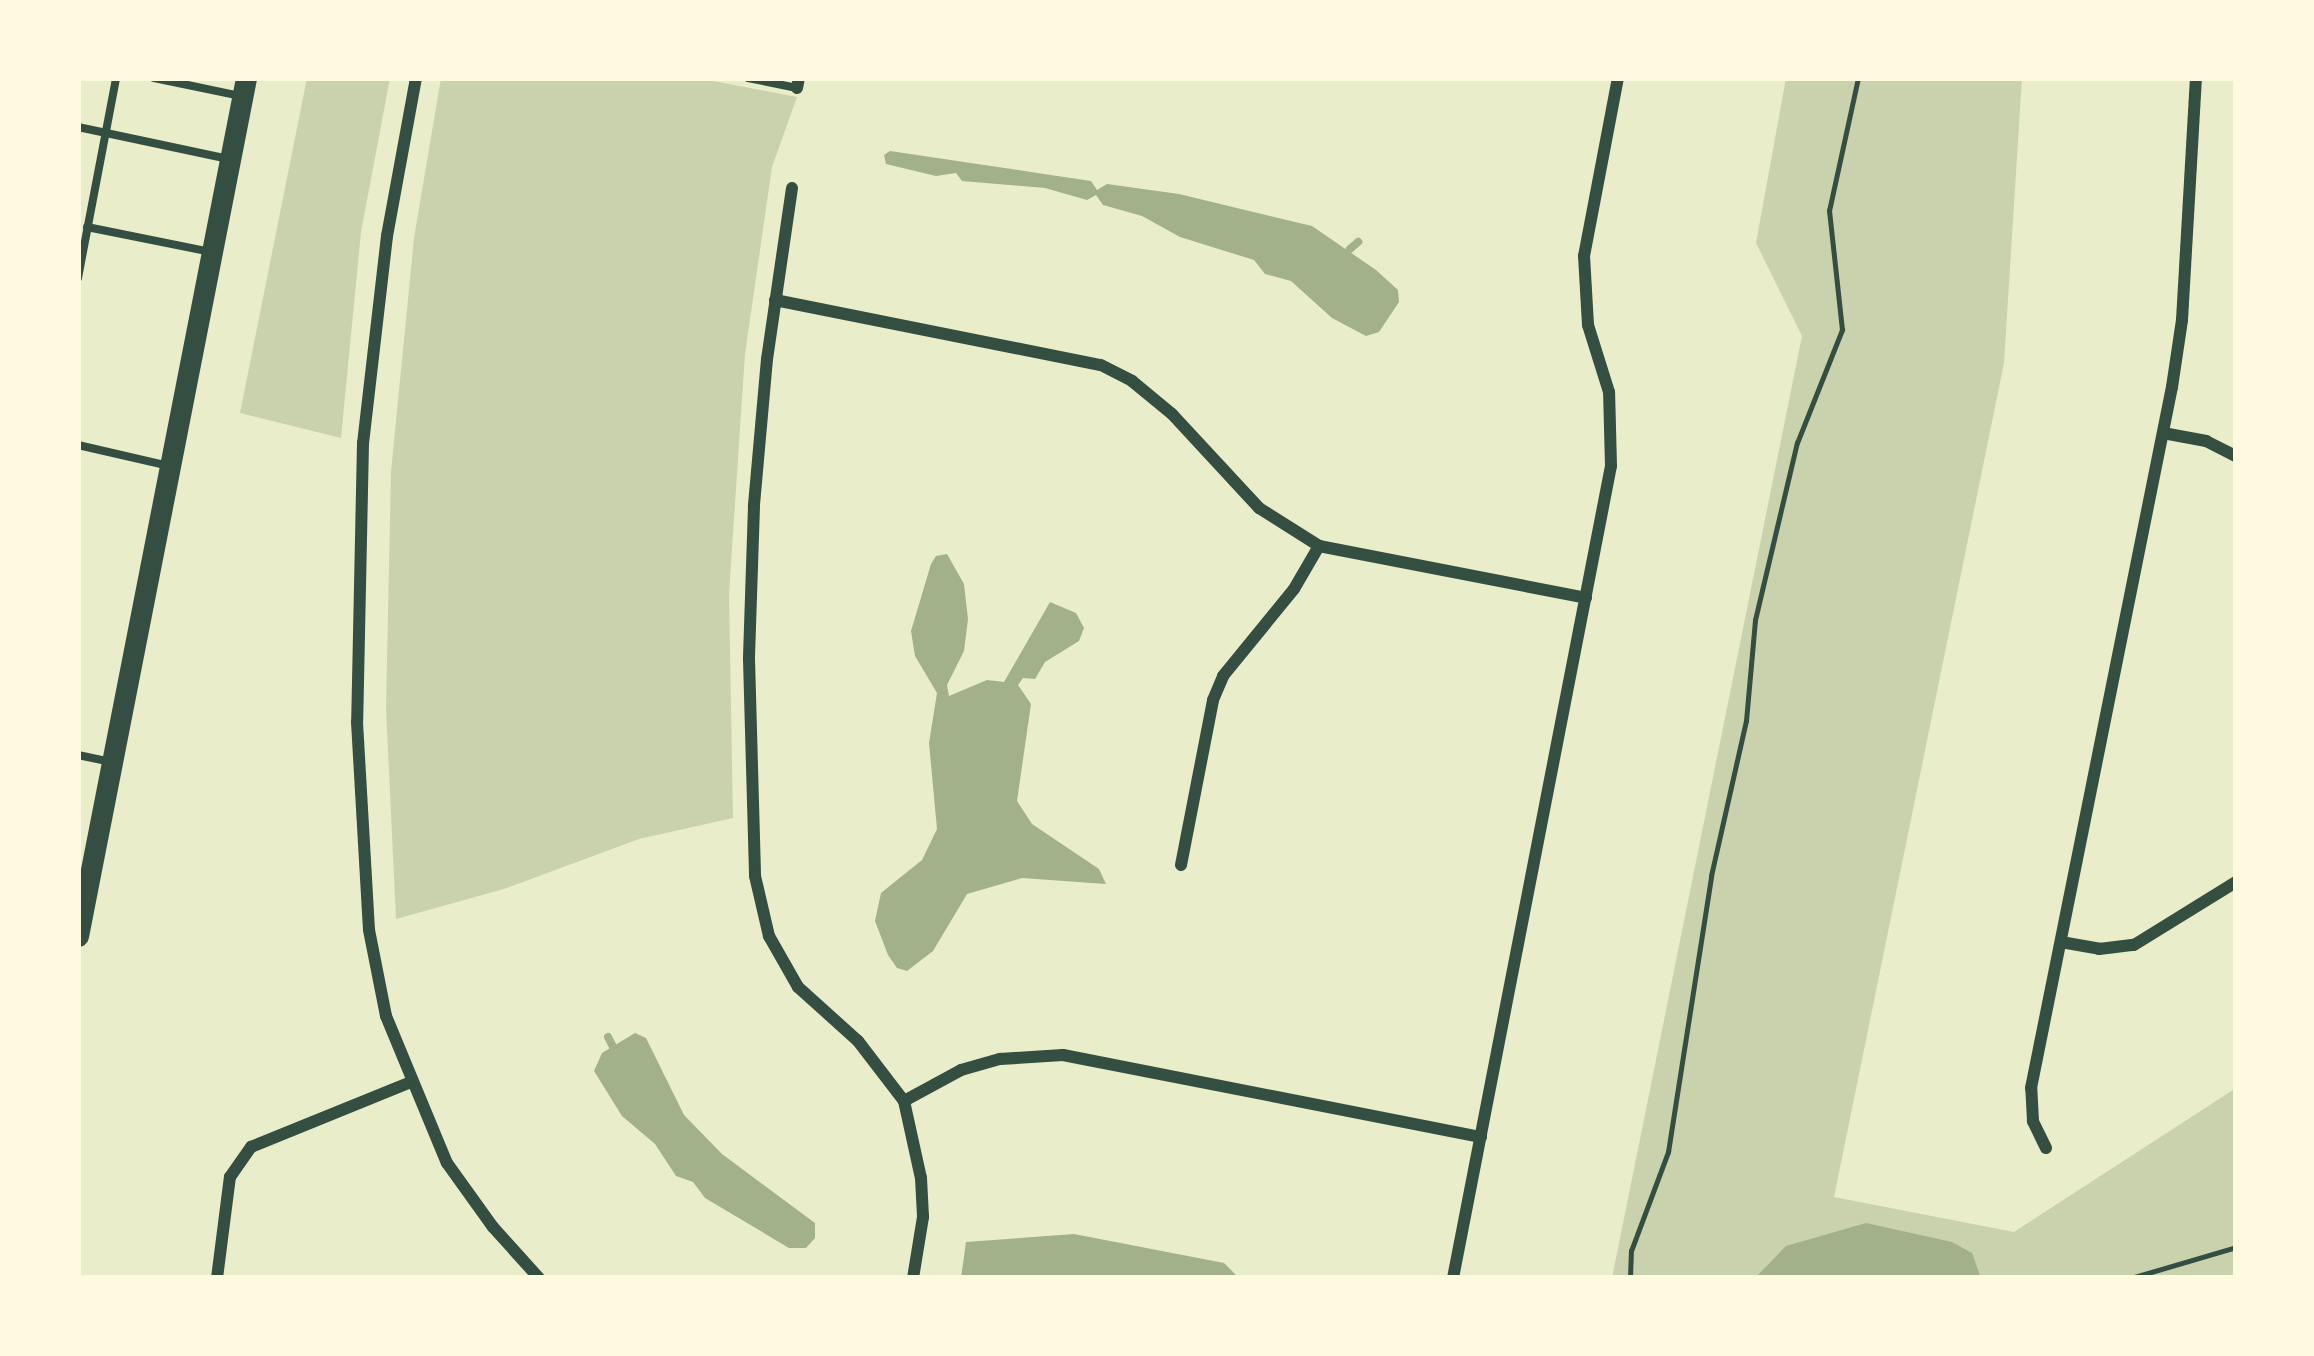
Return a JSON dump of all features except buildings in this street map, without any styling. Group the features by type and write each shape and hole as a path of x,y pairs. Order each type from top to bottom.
{"main road":[{"path":"78,936 244,87"}],"street":[{"path":"416,78 387,236 363,443 356,618 369,930 386,1016 410,1083 447,1162 493,1227 539,1278"},
{"path":"1453,1278 1586,598 1613,431 1609,392 1588,325 1584,256 1618,78"},
{"path":"2046,1148 2033,1121 2031,1088 2182,320 2196,78"},
{"path":"792,188 775,300 751,593 755,876 769,936 797,987 858,1041 904,1100 921,1178 923,1216 914,1278"},
{"path":"775,300 1101,365 1132,380 1172,414 1259,508 1319,546 1586,598"},
{"path":"2163,433 2206,441 2236,456"},
{"path":"1181,865 1218,688 1237,653 1294,589 1319,546"},
{"path":"2061,942 2099,950 2134,945 2236,882"},
{"path":"904,1100 980,1065 1063,1055 1481,1137"},
{"path":"217,1278 230,1177 250,1147 410,1083"}],"lane":[{"path":"78,278 116,78"},
{"path":"154,78 244,87"},
{"path":"748,78 798,83"},
{"path":"78,127 230,159"},
{"path":"87,227 212,252"},
{"path":"78,445 170,466"},
{"path":"78,754 112,762"}],"path":[{"path":"1630,1278 1631,1251 1668,1151 1711,876 1746,721 1755,620 1797,443 1837,354 1842,330 1829,211 1858,78"},
{"path":"2131,1278 2236,1247"}],"shaded area":[{"path":"307,78 390,78 361,232 341,438 240,413"},
{"path":"441,78 698,78 797,97 772,167 745,354 729,594 733,818 639,839 504,889 396,919 386,708 391,472 414,238"},
{"path":"1786,78 2022,78 2004,363 1834,1197 2014,1232 2236,1088 2236,1278 1612,1278 1802,336 1756,243"},
{"path":"890,151 1091,181 1097,190 1107,184 1179,194 1312,226 1376,270 1398,290 1399,302 1379,332 1366,336 1332,318 1291,281 1265,274 1254,260 1180,237 1142,216 1103,205 1096,195 1087,200 1045,188 962,181 956,173 936,176 886,164 884,155"},
{"path":"947,554 964,584 968,619 964,651 947,685 949,696 987,680 1004,682 1050,602 1076,613 1084,628 1079,641 1045,662 1035,679 1023,678 1018,685 1031,704 1017,801 1032,824 1099,869 1106,884 1022,878 967,894 933,951 907,971 897,968 888,955 875,921 881,893 922,860 937,829 929,743 937,693 915,656 911,631 931,564 936,556"},
{"path":"635,1033 646,1038 684,1115 722,1154 815,1223 815,1238 806,1248 789,1248 705,1198 693,1182 676,1176 655,1144 622,1116 594,1071 602,1053"},
{"path":"1866,1223 1952,1242 1972,1253 1981,1278 1755,1278 1786,1246"},
{"path":"1074,1234 1224,1263 1239,1278 961,1278 966,1242"}],"waterway":[{"path":"1350,249 1358,242"},
{"path":"608,1037 613,1047"}]}
